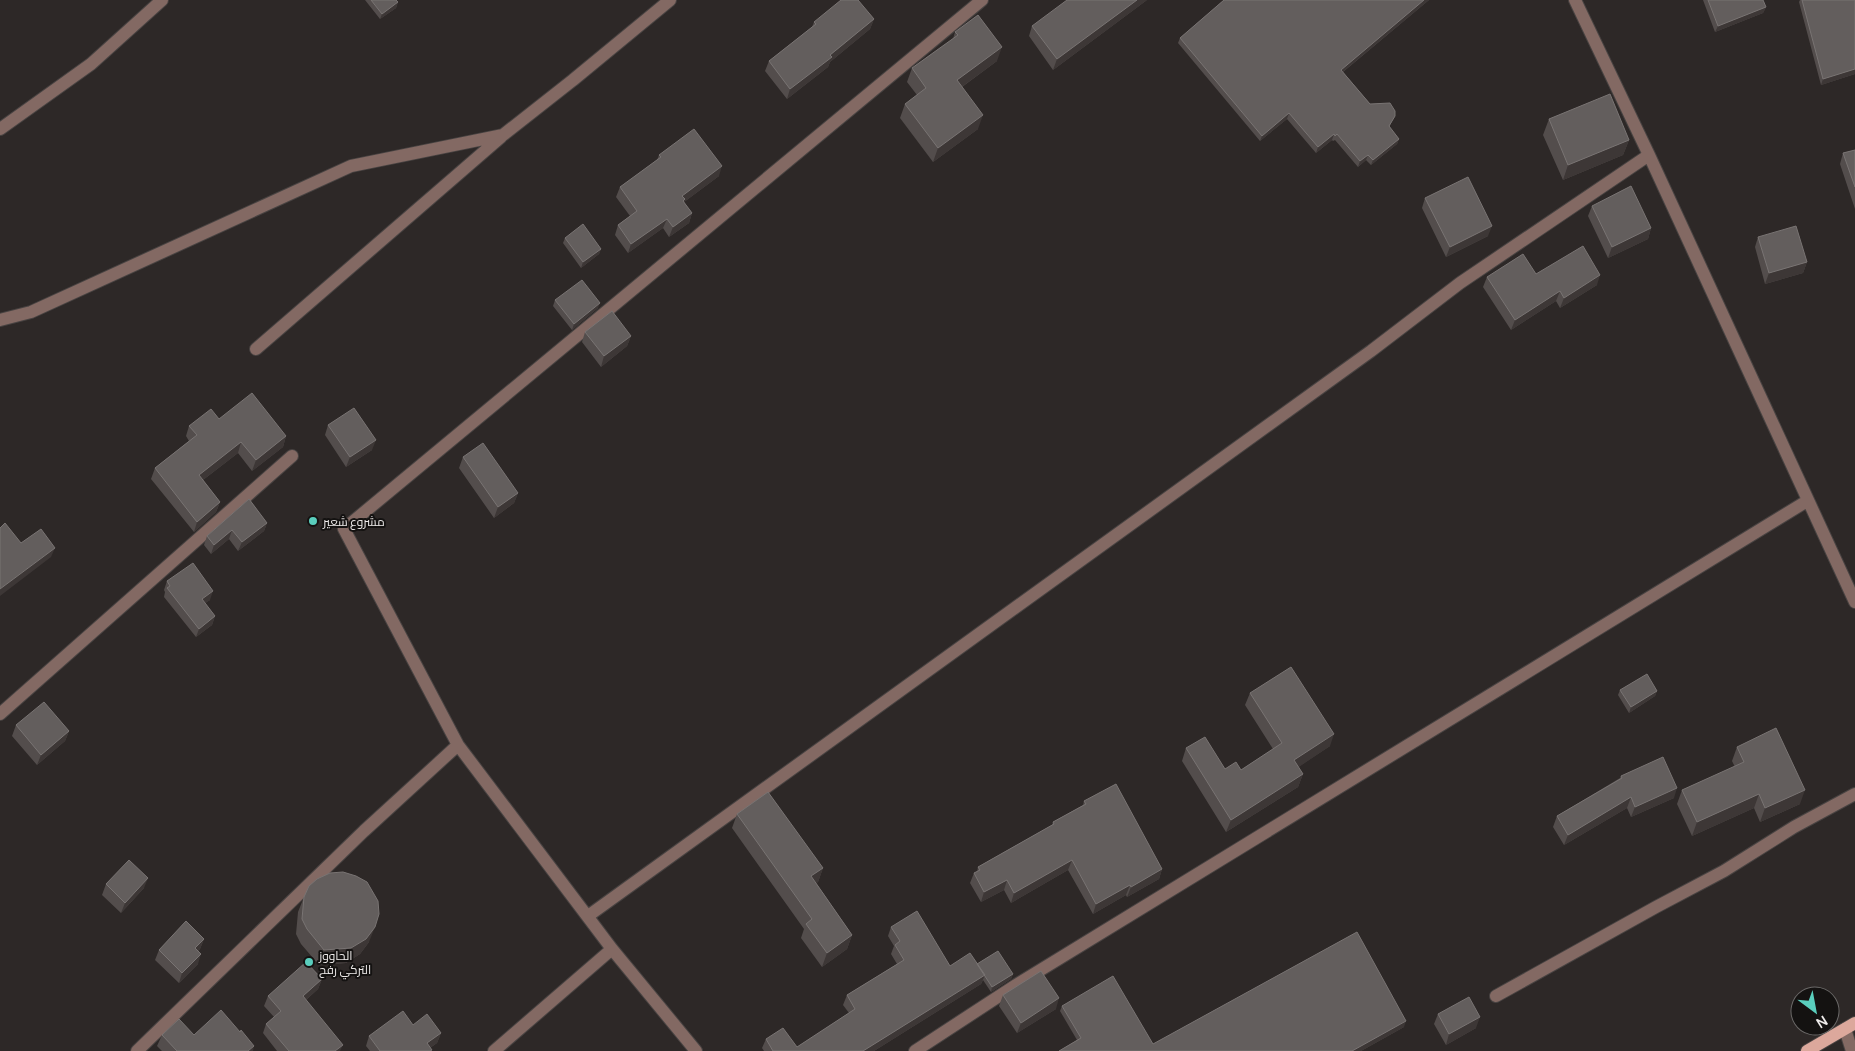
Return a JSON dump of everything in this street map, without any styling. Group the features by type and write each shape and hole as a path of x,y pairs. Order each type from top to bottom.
{"main road":[{"path":"1807,1051 1850,1026"}],"street":[{"path":"0,129 91,64 162,0"},
{"path":"256,350 503,135 670,0"},
{"path":"696,1051 612,948 458,745 344,529 982,0"},
{"path":"1575,0 1649,155 1855,602"},
{"path":"0,320 31,312 351,166 503,135"},
{"path":"588,916 1372,351 1460,283 1649,155"},
{"path":"0,714 292,456"},
{"path":"915,1051 1016,985 1807,501"},
{"path":"137,1051 364,830 458,745"},
{"path":"1496,996 1724,871 1794,827 1855,794"},
{"path":"494,1051 612,948"},
{"path":"1850,1026 1852,1051"}],"building":[{"path":"371,0 396,0 398,2 382,14"},
{"path":"841,0 858,0 874,19 830,55 832,57 790,89 769,61 816,24 814,22"},
{"path":"1067,0 1137,0 1057,59 1032,26"},
{"path":"1224,0 1424,0 1341,70 1370,104 1390,103 1395,111 1395,116 1389,126 1399,139 1373,160 1368,155 1360,161 1337,134 1335,136 1334,134 1318,147 1289,113 1262,136 1180,38"},
{"path":"1708,0 1763,0 1766,7 1718,26"},
{"path":"1802,0 1855,0 1855,69 1823,79"},
{"path":"978,15 1002,47 957,80 983,115 938,148 905,104 926,88 912,68 958,35 955,32"},
{"path":"1610,94 1629,140 1568,165 1549,119"},
{"path":"694,129 722,166 682,196 685,199 683,201 692,213 673,227 667,219 631,244 618,225 637,211 620,187 661,157 659,155"},
{"path":"1855,150 1855,187 1843,153"},
{"path":"1468,177 1492,226 1450,247 1425,198"},
{"path":"1631,186 1651,228 1612,247 1592,206"},
{"path":"583,224 601,249 583,262 565,238"},
{"path":"1796,226 1807,262 1769,273 1758,237"},
{"path":"1583,246 1600,275 1564,298 1560,291 1515,320 1487,277 1523,254 1536,274"},
{"path":"582,280 600,303 574,324 555,300"},
{"path":"612,311 631,336 604,356 585,332"},
{"path":"252,393 286,436 256,460 241,442 199,475 220,502 197,522 155,468 197,435 189,426 211,409 219,419"},
{"path":"354,408 376,440 350,457 328,425"},
{"path":"483,443 518,493 498,507 463,457"},
{"path":"249,499 267,523 242,542 232,530 214,545 207,536"},
{"path":"5,523 21,543 41,529 55,548 0,589 0,528"},
{"path":"193,563 213,591 202,599 215,616 199,629 167,588 170,586 167,581"},
{"path":"1291,667 1334,734 1294,760 1303,774 1231,820 1186,748 1205,737 1225,769 1236,762 1241,770 1282,743 1250,693"},
{"path":"1647,674 1657,691 1631,707 1620,690"},
{"path":"44,702 69,731 41,755 16,725"},
{"path":"1776,728 1805,790 1765,808 1759,794 1697,822 1682,790 1744,762 1737,747"},
{"path":"1663,757 1677,788 1635,807 1631,797 1568,835 1557,816 1622,778 1621,776"},
{"path":"1116,784 1162,869 1096,904 1072,860 1014,893 1007,880 984,892 974,873 980,870 978,867 1054,824 1053,822 1086,804 1084,801"},
{"path":"768,792 823,868 811,876 852,935 827,953 806,924 812,919 737,814"},
{"path":"129,860 148,878 125,903 106,884"},
{"path":"343,872 367,882 378,901 379,914 375,927 366,939 351,948 324,950 307,929 302,919 304,897 309,886 317,879 330,873"},
{"path":"917,911 950,966 970,953 985,975 863,1051 773,1051 766,1039 783,1028 797,1047 855,1009 847,995 904,960 895,945 900,941 891,927"},
{"path":"186,921 204,939 195,948 201,954 182,973 159,950"},
{"path":"1357,932 1406,1021 1352,1051 1059,1051 1081,1038 1062,1006 1113,976 1153,1044"},
{"path":"998,951 1013,974 992,987 977,964"},
{"path":"306,962 322,979 303,996 343,1045 335,1051 289,1051 266,1024 281,1011 268,996"},
{"path":"1041,971 1059,998 1021,1023 1003,995"},
{"path":"1469,997 1480,1017 1449,1034 1438,1014"},
{"path":"221,1010 254,1046 248,1051 177,1051 162,1035 179,1019 194,1035"},
{"path":"403,1011 413,1025 427,1014 441,1033 427,1043 432,1050 380,1051 369,1036"}],"place":[{"name":"مشروع شعير","path":"313,521"},
{"name":"الحاووز التركي رفح","path":"309,962"}]}
